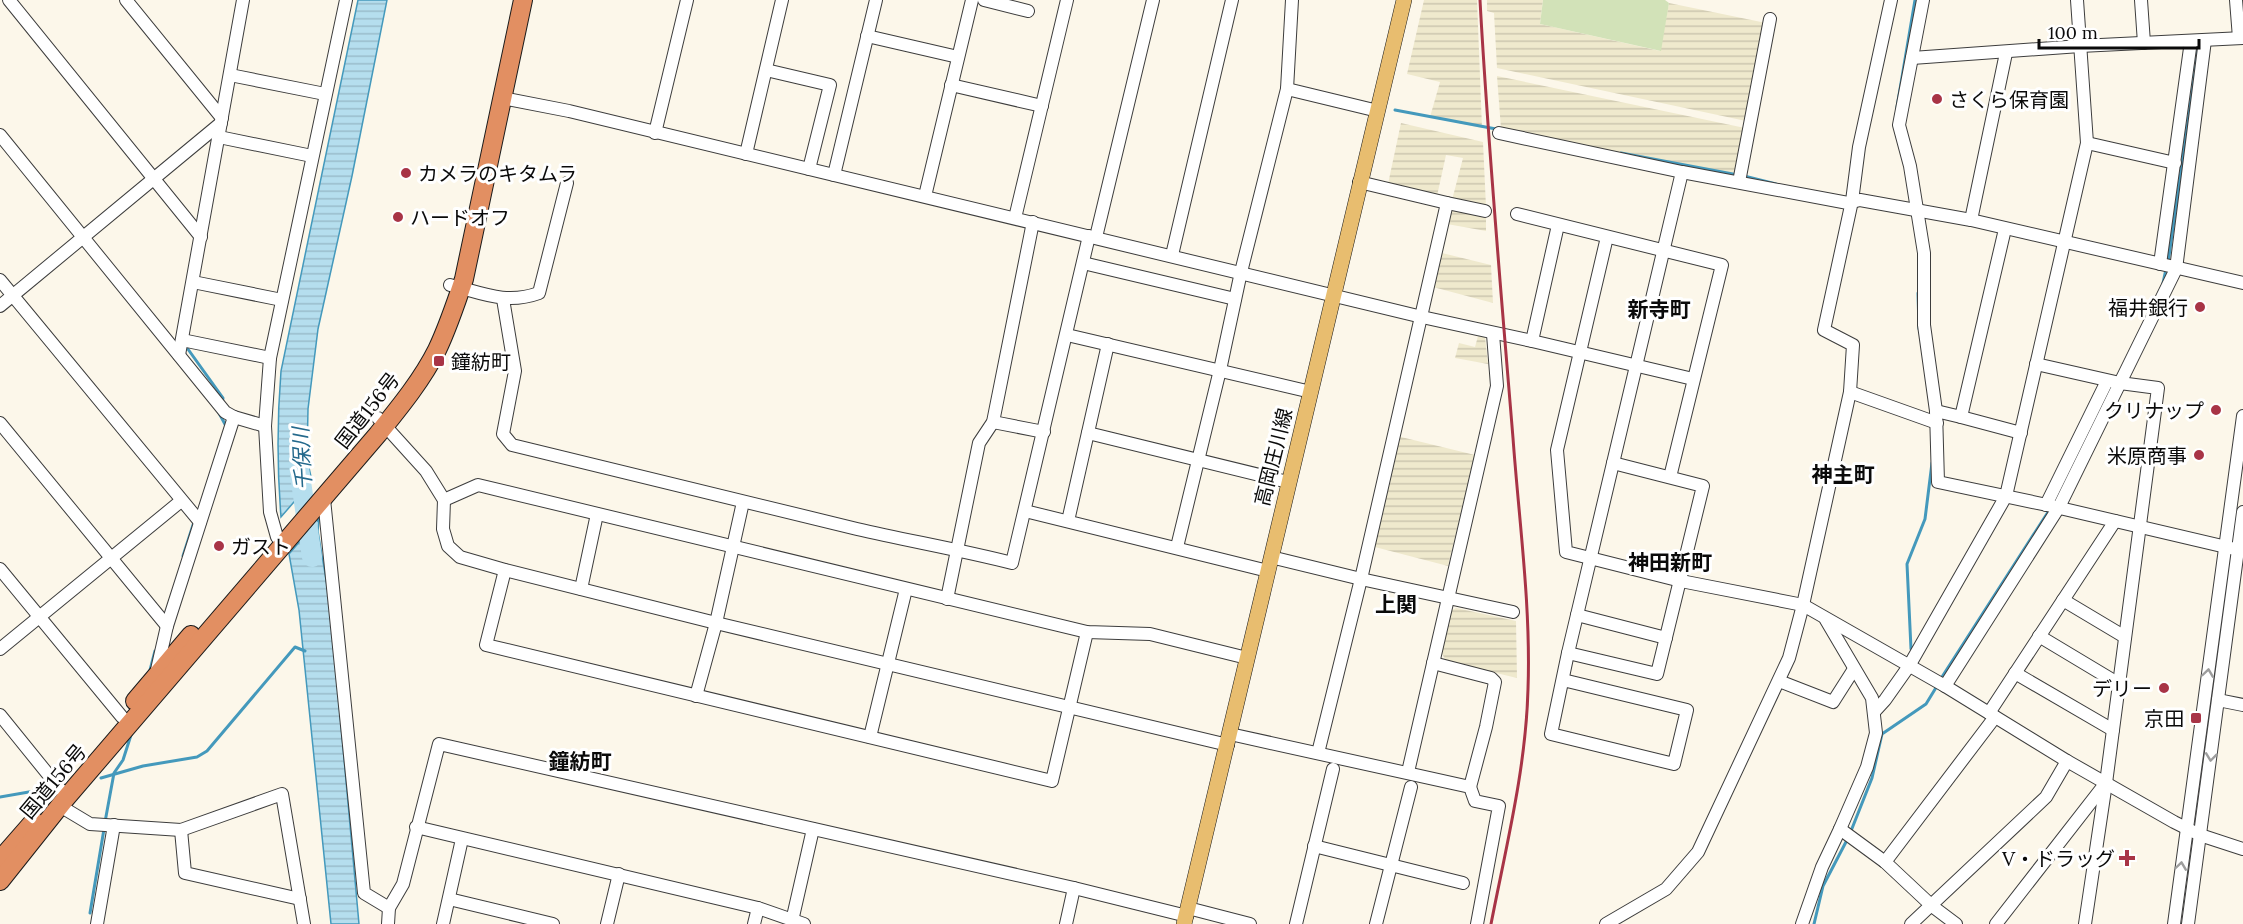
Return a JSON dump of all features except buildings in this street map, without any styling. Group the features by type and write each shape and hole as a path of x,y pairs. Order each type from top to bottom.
{"highway":[{"name":"国道156号","path":"0,881 60,797 156,675 319,498 382,422 416,386 436,352 450,321 510,0"},
{"name":"国道156号","path":"455,287 502,98 522,0"},
{"name":"国道156号","path":"0,860 60,797 281,538"}],"main road":[{"name":"高岡庄川線","path":"1186,916 1404,0"}],"street":[{"path":"9,0 201,237"},
{"path":"126,0 222,121"},
{"path":"179,355 243,0"},
{"path":"281,538 270,512 265,426 270,358 346,0"},
{"path":"655,133 687,0"},
{"path":"746,154 782,0"},
{"path":"834,175 876,0"},
{"path":"925,196 972,0"},
{"path":"984,0 1028,11"},
{"path":"1015,218 1067,0"},
{"path":"503,299 515,371 503,434 512,445 743,502 1012,563 1083,263 1093,236 1153,0"},
{"path":"1172,255 1232,0"},
{"path":"1176,547 1287,89 1292,0"},
{"path":"1606,924 1666,889 1698,852 1789,658 1850,392 1853,345 1824,330 1852,201 1859,147 1891,0"},
{"path":"1923,0 1899,125 1910,166 1924,253 1924,325 1937,417 1938,482 2053,506 2236,549"},
{"path":"1874,712 1909,666 2006,496 2087,143 2077,0"},
{"path":"2141,0 2144,42"},
{"path":"1912,58 2144,42 2241,38 2236,0"},
{"path":"1739,182 1770,19"},
{"path":"867,36 958,57"},
{"path":"1945,686 2053,506 2114,382 2175,268 2205,40"},
{"path":"2161,264 2192,41"},
{"path":"1971,220 2006,52"},
{"path":"766,70 830,85 809,169"},
{"path":"230,75 326,94"},
{"path":"951,85 1042,106"},
{"path":"1287,89 1378,111"},
{"path":"502,98 569,111 1493,334 1693,379"},
{"path":"0,306 222,121"},
{"path":"1499,133 1682,172 1848,203 1860,200 1971,220 2243,283"},
{"path":"0,135 225,412 265,426"},
{"path":"219,137 312,156"},
{"path":"2087,143 2175,163"},
{"path":"1563,680 1687,710 1674,764 1551,734 1568,653 1612,463 1682,172"},
{"path":"1359,182 1485,211"},
{"path":"455,287 503,299 523,299 539,293 567,183"},
{"path":"1318,753 1361,579 1447,203"},
{"path":"1517,214 1722,265 1670,477"},
{"path":"946,599 980,443 993,422 1033,222"},
{"path":"1532,341 1558,225"},
{"path":"1961,417 2005,229"},
{"path":"1607,237 1557,450 1566,552 1681,581 1803,605 2186,829 2243,849"},
{"path":"1083,263 1235,299"},
{"path":"0,280 200,522"},
{"path":"193,282 282,300"},
{"path":"1067,334 1311,392"},
{"path":"1408,772 1497,386 1493,334"},
{"path":"182,340 270,358"},
{"path":"1068,521 1108,344"},
{"path":"2036,364 2114,382 2158,388 2085,924"},
{"path":"1850,392 1937,417 1961,417 2021,433"},
{"path":"2188,924 2236,549 2243,416"},
{"path":"156,675 167,626 234,417"},
{"path":"382,422 426,471 444,500 443,529 448,546 460,557 581,589 1069,707 1229,740 1318,753 1470,787"},
{"path":"993,422 1044,432"},
{"path":"0,423 167,626"},
{"path":"1088,434 1288,482"},
{"path":"1568,653 1657,674 1704,486 1612,463"},
{"path":"444,500 478,485 1087,632 1150,633 1247,658"},
{"path":"319,498 364,893 389,908"},
{"path":"0,649 181,501"},
{"path":"696,696 716,622 743,502"},
{"path":"1025,511 1176,547 1361,579 1514,612"},
{"path":"2174,924 2186,829 2243,512"},
{"path":"581,589 597,514"},
{"path":"1885,862 1992,715 2015,673 2115,521"},
{"path":"0,569 122,717"},
{"path":"505,570 486,645 1052,781 1087,632"},
{"path":"870,737 906,589"},
{"path":"2063,600 2125,637"},
{"path":"1577,615 1666,638"},
{"path":"1802,924 1822,867 1870,756 1876,733 1872,698 1825,618"},
{"path":"2039,636 2119,684"},
{"path":"1433,663 1491,678 1494,682 1486,727 1470,787 1475,801 1499,806 1477,924"},
{"path":"1779,681 1833,702 1854,669"},
{"path":"2015,673 2113,730"},
{"path":"2218,700 2243,705"},
{"path":"0,715 60,797 90,824 181,830 282,794 304,924"},
{"path":"388,924 389,908 403,884 416,827 440,744 1074,888 1186,916 1250,924"},
{"path":"1911,924 2046,797 2067,761"},
{"path":"1296,924 1334,769"},
{"path":"1996,924 2106,783"},
{"path":"1376,924 1411,787"},
{"path":"97,924 114,825"},
{"path":"416,827 758,908 798,922 813,829"},
{"path":"1840,829 1885,862 1932,906 1956,924"},
{"path":"181,830 185,873 300,899"},
{"path":"444,924 462,839"},
{"path":"1314,846 1463,883"},
{"path":"607,924 619,874"},
{"path":"1066,924 1074,888"},
{"path":"449,899 553,924"},
{"path":"754,924 758,908"}],"shaded area":[{"path":"1424,0 1477,0 1482,128 1430,117 1440,82 1407,74"},
{"path":"1487,0 1543,0 1540,24 1660,51 1669,3 1766,23 1746,121 1497,68 1494,13 1487,11"},
{"path":"1497,76 1745,128 1736,175 1501,129"},
{"path":"1401,123 1483,142 1486,207 1452,200 1463,158 1446,155 1437,196 1388,184"},
{"path":"1450,208 1486,216 1486,231 1447,224"},
{"path":"1442,253 1491,265 1493,303 1433,287"},
{"path":"1478,336 1485,337 1488,364 1455,358 1459,343 1475,347"},
{"path":"1397,436 1475,455 1448,566 1371,546"},
{"path":"1456,608 1516,621 1517,678 1446,661 1441,652 1449,612"}],"green space":[{"path":"1543,0 1665,0 1669,3 1661,51 1540,24"}],"water":[{"path":"358,0 387,0 352,176 318,329 308,409 307,459 312,481 281,517 278,444 281,371"},
{"path":"319,519 318,531 330,604 359,924 331,924 299,610 289,554"}],"waterway":[{"path":"1897,107 1915,0"},
{"path":"2168,263 2198,51"},
{"path":"1395,110 1496,129"},
{"path":"1621,153 1738,175"},
{"path":"1744,176 1776,184"},
{"path":"2163,283 2166,269"},
{"path":"1918,293 1919,329"},
{"path":"185,345 223,398 222,404"},
{"path":"219,413 227,428"},
{"path":"2054,504 2077,456"},
{"path":"1911,649 1907,564 1925,519 1932,463"},
{"name":"千保川","path":"299,468 312,557"},
{"path":"1940,680 2050,509"},
{"path":"183,556 194,522"},
{"path":"101,778 143,766 197,757 207,751 295,647 305,651"},
{"path":"149,674 155,651"},
{"path":"1851,831 1872,778 1882,734 1926,704 1937,686"},
{"path":"105,822 114,773 123,760 131,735"},
{"path":"0,797 46,789"},
{"path":"90,913 104,829"},
{"path":"1814,924 1823,886 1847,840"}],"railway":[{"path":"1480,0 1528,626 1528,689 1523,748 1509,837 1491,924"}],"place":[{"name":"さくら保育園","path":"1937,99"},
{"name":"カメラのキタムラ","path":"406,173"},
{"name":"ハードオフ","path":"398,217"},
{"name":"福井銀行","path":"2200,307"},
{"name":"鐘紡町","path":"439,361"},
{"name":"クリナップ","path":"2216,410"},
{"name":"米原商事","path":"2199,455"},
{"name":"ガスト","path":"219,546"},
{"name":"デリー","path":"2164,688"},
{"name":"京田","path":"2196,718"},
{"name":"V・ドラッグ","path":"2127,858"}],"district":[{"name":"新寺町","path":"1659,309"},
{"name":"神主町","path":"1843,474"},
{"name":"神田新町","path":"1670,562"},
{"name":"上関","path":"1396,604"},
{"name":"鐘紡町","path":"580,761"}]}
